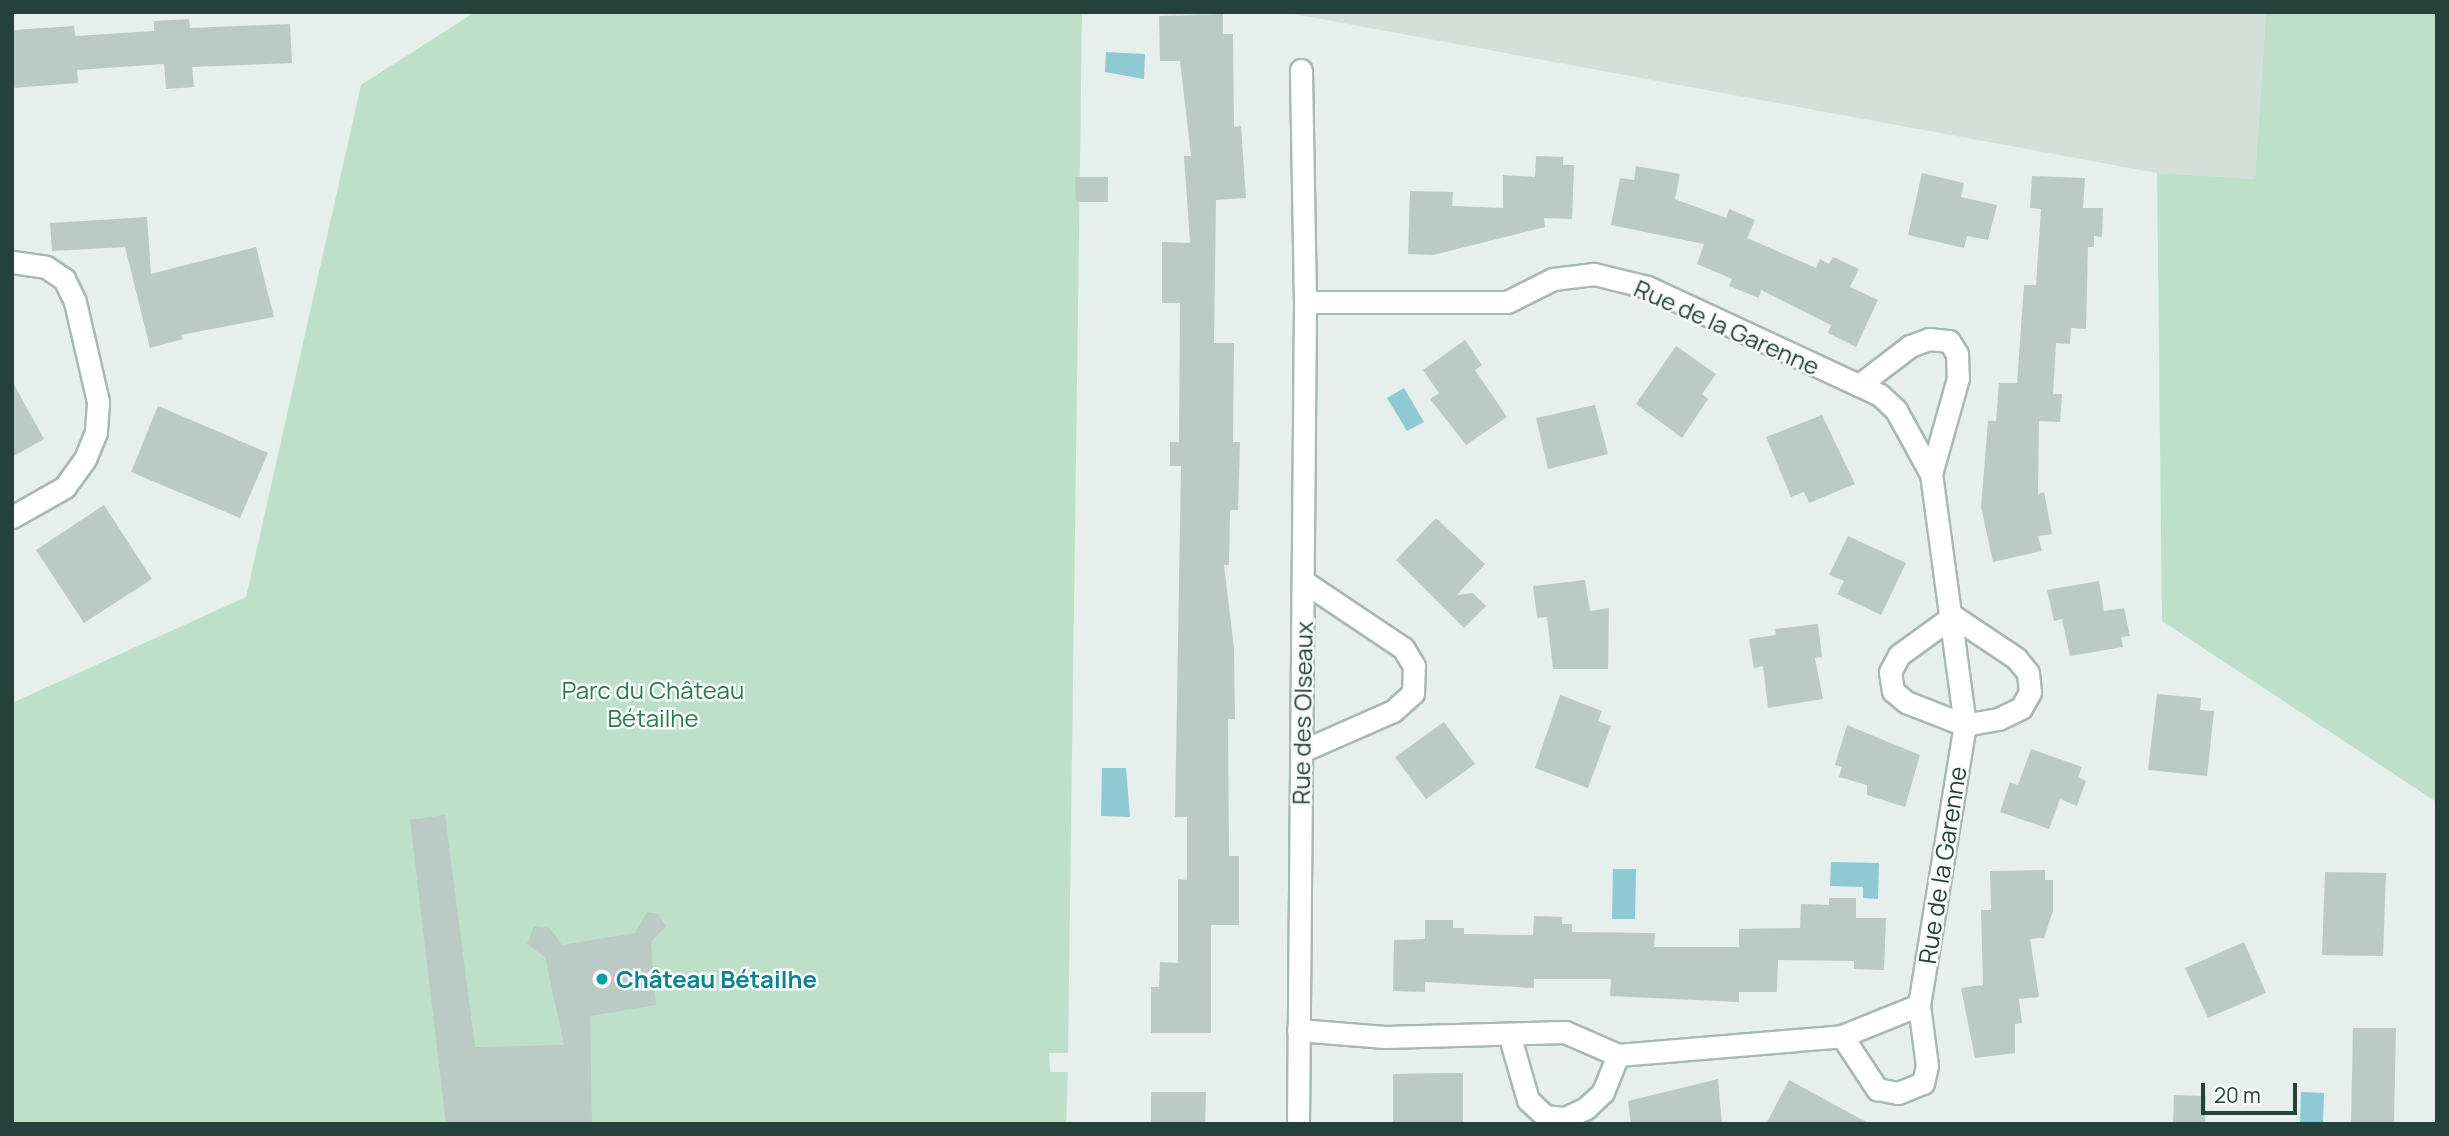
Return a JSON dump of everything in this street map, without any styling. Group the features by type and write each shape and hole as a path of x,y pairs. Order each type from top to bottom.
{"street":[{"name":"Rue des OIseaux","path":"1298,1124 1306,302 1301,70"},
{"path":"12,262 46,267 64,279 75,302 99,402 86,459 65,487 12,517"},
{"name":"Rue de la Garenne","path":"1306,302 1507,302 1553,279 1594,274 1647,287 1859,385 1896,410 1931,474 1965,725 1919,1005 1927,1066 1923,1083 1898,1093 1877,1089 1842,1036"},
{"name":"Rue de la Garenne","path":"1859,385 1910,346 1929,339 1949,341 1957,354 1958,378 1931,474"},
{"path":"1302,751 1393,710 1413,693 1413,666 1403,648 1303,581"},
{"path":"1952,616 2016,658 2028,673 2030,692 2021,708 1998,719 1965,725 1906,702 1893,691 1890,672 1899,655 1952,616"},
{"path":"1298,1030 1385,1037 1565,1032 1618,1055 1842,1036 1919,1005"},
{"path":"1509,1034 1528,1100 1545,1116 1565,1118 1586,1108 1603,1092 1618,1055"}],"shaded area":[{"path":"1283,12 2266,12 2255,179 2157,173"}],"green space":[{"name":"Parc du Château Bétailhe","path":"475,12 1082,12 1068,1053 1049,1053 1050,1072 1068,1072 1066,1124 12,1124 12,703 246,597 361,85"},
{"path":"2266,12 2437,12 2437,807 2435,801 2162,621 2157,173 2255,179"}],"water":[{"path":"1106,52 1145,54 1144,79 1105,72"},
{"path":"1404,388 1424,422 1407,431 1387,398"},
{"path":"1102,768 1126,768 1130,817 1101,816"},
{"path":"1831,862 1879,863 1878,899 1863,898 1863,887 1830,886"},
{"path":"1613,869 1636,869 1635,919 1612,919"},
{"path":"2301,1092 2324,1093 2323,1124 2300,1124"}],"building":[{"path":"1223,14 1223,34 1233,34 1234,127 1241,126 1246,198 1216,200 1214,343 1234,343 1233,442 1240,442 1238,510 1230,510 1229,565 1224,565 1234,648 1235,719 1228,719 1229,856 1239,856 1239,925 1211,925 1211,1033 1151,1033 1151,987 1159,987 1160,962 1178,963 1178,879 1187,880 1187,817 1175,817 1181,466 1170,466 1170,442 1179,442 1180,303 1162,303 1162,242 1190,243 1184,156 1191,156 1180,61 1160,61 1159,16"},
{"path":"189,19 190,28 290,24 292,63 192,67 194,87 166,89 164,64 77,70 78,83 12,88 12,30 74,26 75,36 154,31 154,21"},
{"path":"1536,156 1563,157 1563,165 1574,165 1572,219 1544,218 1545,227 1433,255 1408,254 1410,191 1453,192 1452,206 1503,208 1503,175 1535,177"},
{"path":"1636,166 1680,174 1675,199 1726,218 1729,209 1755,220 1747,238 1816,268 1820,259 1829,264 1833,257 1859,269 1850,287 1878,300 1856,347 1828,333 1831,325 1761,290 1759,298 1729,286 1732,279 1697,264 1704,244 1611,225 1620,178 1634,180"},
{"path":"1922,173 1964,183 1961,197 1997,205 1988,240 1967,236 1964,248 1908,235"},
{"path":"2032,176 2085,178 2083,208 2103,208 2102,237 2094,236 2094,247 2088,247 2086,329 2071,328 2070,344 2056,343 2053,394 2062,394 2060,422 2039,421 2038,494 2044,492 2052,534 2038,536 2042,551 1993,562 1981,507 1988,421 1996,421 1999,383 2017,383 2024,285 2036,285 2041,209 2030,208"},
{"path":"1075,177 1108,177 1108,202 1076,202"},
{"path":"147,217 151,274 256,247 274,317 181,335 183,339 150,348 125,247 52,251 50,223"},
{"path":"1465,340 1482,365 1475,370 1507,417 1466,445 1430,399 1439,393 1423,370"},
{"path":"1676,346 1716,374 1702,394 1708,399 1682,438 1636,404"},
{"path":"12,381 44,439 12,457"},
{"path":"1595,405 1608,454 1548,469 1536,418"},
{"path":"158,406 268,453 240,518 131,472"},
{"path":"1822,415 1855,484 1809,503 1804,492 1791,497 1766,437"},
{"path":"104,505 152,579 84,623 36,550"},
{"path":"1436,518 1485,564 1457,595 1473,593 1486,606 1464,628 1396,560"},
{"path":"1848,536 1906,563 1881,615 1837,594 1844,581 1829,575"},
{"path":"1585,580 1590,611 1609,608 1608,669 1553,669 1547,617 1537,618 1533,586"},
{"path":"2099,581 2104,611 2124,608 2130,636 2121,637 2123,647 2070,656 2062,619 2054,621 2047,590"},
{"path":"1818,624 1822,657 1815,658 1823,699 1768,708 1763,666 1754,668 1749,639 1776,635 1775,629"},
{"path":"2157,694 2201,698 2200,710 2214,711 2207,776 2148,770"},
{"path":"1560,695 1602,711 1598,721 1611,726 1588,788 1535,768"},
{"path":"1444,722 1475,764 1426,799 1395,757"},
{"path":"1847,725 1920,755 1905,807 1867,795 1867,785 1839,777 1842,767 1835,765"},
{"path":"2031,749 2082,767 2078,777 2086,781 2077,806 2060,799 2049,829 2000,812 2010,782 2018,785"},
{"path":"445,815 475,1047 564,1045 545,957 527,944 534,926 550,928 562,945 635,933 647,912 658,914 666,926 651,942 656,1005 590,1016 592,1124 446,1124 410,820"},
{"path":"2045,870 2045,880 2053,880 2053,911 2044,938 2030,939 2039,997 2019,999 2022,1023 2015,1024 2015,1053 1975,1058 1961,988 1983,985 1981,910 1991,910 1990,871"},
{"path":"2325,872 2386,873 2383,956 2322,955"},
{"path":"1829,898 1856,898 1856,918 1886,918 1884,970 1854,969 1854,961 1778,960 1777,992 1739,992 1739,1002 1610,996 1611,979 1534,979 1534,988 1425,982 1425,992 1393,991 1394,940 1425,939 1425,920 1453,920 1453,928 1464,928 1464,934 1533,935 1534,916 1562,917 1562,924 1572,924 1572,932 1655,933 1654,947 1739,947 1739,929 1800,928 1801,904 1829,905"},
{"path":"2244,942 2266,993 2208,1018 2185,968"},
{"path":"2353,1028 2396,1028 2394,1124 2351,1124"},
{"path":"1463,1073 1463,1124 1393,1122 1393,1074"},
{"path":"1718,1079 1722,1124 1631,1124 1628,1101"},
{"path":"1789,1080 1870,1124 1766,1124"},
{"path":"1151,1092 1206,1092 1205,1124 1151,1124"},
{"path":"2174,1095 2206,1096 2205,1124 2173,1124"}],"place":[{"name":"Château Bétailhe","path":"602,979"}]}
